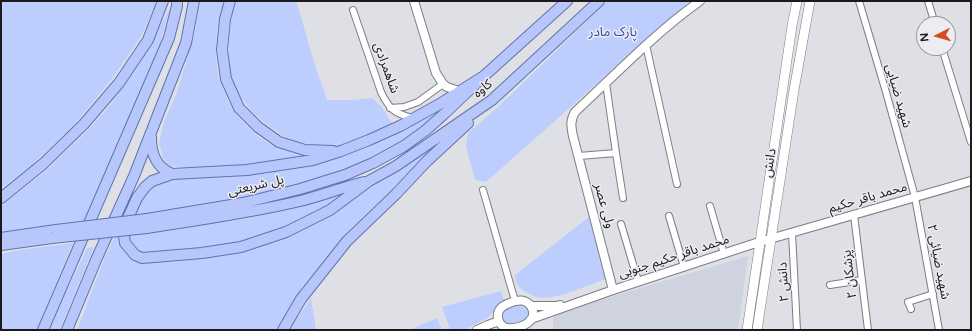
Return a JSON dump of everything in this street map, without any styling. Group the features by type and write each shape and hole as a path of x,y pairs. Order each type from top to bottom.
{"main road":[{"path":"1,198 48,160 84,124 119,83 148,40 163,1"},
{"path":"43,330 169,38 177,1"},
{"path":"67,330 96,260 134,176 186,44 194,1"},
{"path":"230,1 225,19 222,50 226,79 239,108 258,128 279,142 305,150 341,151"},
{"name":"کاوه","path":"484,76 567,1"},
{"name":"کاوه","path":"370,181 396,166 492,100 599,1"},
{"name":"دانش","path":"747,330 796,1"},
{"name":"دانش","path":"757,330 794,90 810,1"},
{"path":"370,181 330,210 286,232 241,247 202,253 142,258 135,255 125,243 123,230 137,198 145,187 152,181 172,174 247,170 313,160 341,151 400,126 438,106 484,76"},
{"name":"پل شریعتی","path":"147,224 300,189 344,175 373,163 404,146 426,130 484,76"},
{"path":"782,90 794,90"},
{"path":"283,330 301,299 347,241 396,194 427,161 492,100"},
{"path":"151,133 151,145 155,160 167,172 172,174"},
{"name":"پل شریعتی","path":"1,238 54,234 252,212 302,201 348,186 370,181"},
{"path":"1,245 54,234"}],"street":[{"path":"414,1 436,73 443,84 459,91"},
{"path":"623,198 606,83 688,9 700,1"},
{"name":"شهید ضیایی","path":"859,1 915,197"},
{"path":"928,1 933,16"},
{"name":"شاهمرادی","path":"354,10 386,103 397,113 415,118"},
{"path":"646,46 677,184"},
{"path":"944,56 971,142"},
{"name":"ولی عصر","path":"606,83 575,112 571,119 571,128 613,290"},
{"path":"390,108 404,107 418,102 443,84"},
{"path":"579,156 616,153"},
{"name":"محمد باقر حکیم","path":"771,238 971,181"},
{"path":"483,190 515,301"},
{"name":"شهید ضیائی ۲","path":"915,197 939,330"},
{"path":"710,206 724,254"},
{"name":"پزشکان ۲","path":"854,215 868,330"},
{"path":"669,216 684,267"},
{"path":"621,224 638,282"},
{"name":"دانش ۲","path":"792,233 797,330"},
{"name":"محمد باقر حکیم جنوبی","path":"527,325 557,309 771,238"},
{"path":"830,285 862,280"},
{"path":"911,309 908,302 933,294"},
{"name":"محمد باقر حکیم جنوبی","path":"532,306 557,306 585,297 596,296"},
{"path":"515,301 523,301 532,306 533,313 527,325 506,329 499,321 498,312 500,308 507,304 515,301"},
{"path":"477,330 488,324 499,321"}],"shaded area":[{"path":"748,256 738,330 553,330 553,314"}],"green space":[{"path":"1,1 157,1 141,37 112,79 74,125 31,166 1,188"},
{"path":"200,1 224,1 217,29 216,57 218,74 229,103 238,117 259,137 270,144 299,154 312,155 224,167 170,166 163,158 159,143 164,122 176,95 184,69 195,30"},
{"path":"235,1 296,1 316,69 327,100 372,98 381,106 393,125 358,141 341,146 312,145 288,139 266,124 250,110 236,89 229,70 229,44 232,11"},
{"name":"پارک مادر","path":"608,1 690,1 486,182 475,180 466,146 468,133 497,108"},
{"path":"171,6 157,53 86,220 1,233 1,206 48,169 91,127 111,104 134,72"},
{"path":"448,106 411,135 345,171 258,196 135,217 138,206 144,195 153,186 176,177 320,163 346,155 379,141"},
{"path":"455,131 351,228 302,287 276,330 77,330 105,257 115,236 120,236 135,259 247,249 295,233 313,224 353,197 421,156"},
{"path":"358,187 327,208 285,228 211,249 146,254 131,245 128,234 244,219 301,206"},
{"path":"589,217 606,279 572,292 553,297 537,297 523,290 516,282 515,275"},
{"path":"73,243 37,330 1,330 1,254 19,250"},
{"path":"94,247 60,330 48,330 87,248"},
{"path":"501,291 504,301 487,318 464,330 450,330 442,307"},
{"path":"311,298 316,330 289,330"},
{"path":"523,304 530,312 524,322 508,326 502,319 504,310"},
{"path":"437,318 442,330 410,330"}]}
